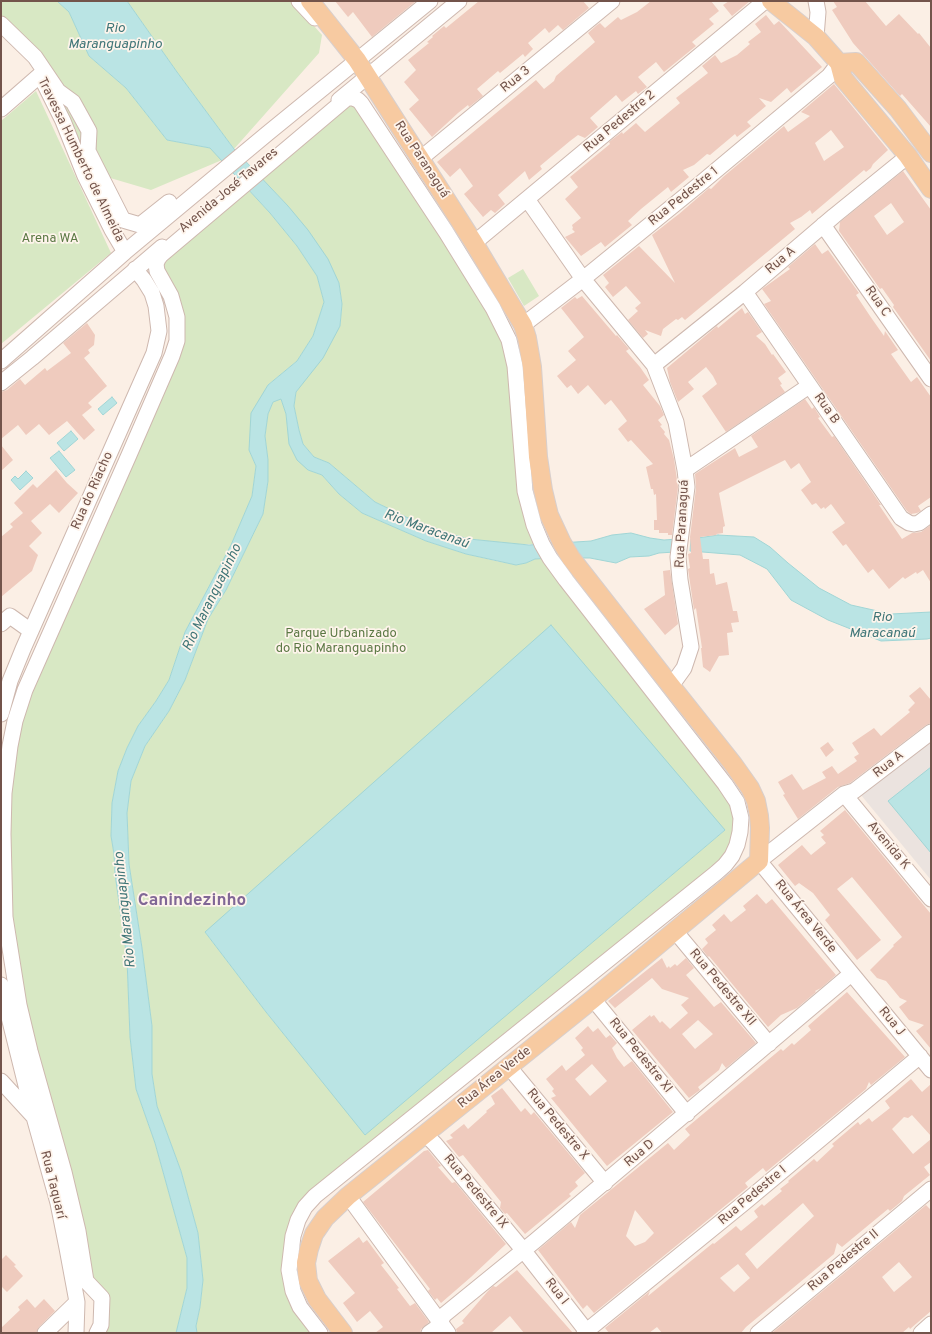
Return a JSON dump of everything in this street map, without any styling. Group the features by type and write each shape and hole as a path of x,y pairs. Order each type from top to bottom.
{"main road":[{"name":"Rua Paranaguá","path":"310,1 354,62 367,77 474,243 522,324 527,338 532,367 538,457 543,490 549,515 562,543 572,558 671,686"},
{"path":"772,1 816,37 839,63 843,78 908,156 931,189"},
{"path":"839,63 856,62 898,109 927,147 908,156"},
{"path":"671,686 733,764 750,788 756,801 759,816 759,861"},
{"name":"Rua Área Verde","path":"343,1333 317,1299 308,1281 306,1263 308,1249 314,1234 325,1218 348,1196 593,999 759,861"}],"street":[{"path":"299,1 354,62"},
{"name":"Avenida José Tavares","path":"1,361 125,252 430,1"},
{"name":"Avenida José Tavares","path":"1,383 135,269 215,206 458,1"},
{"name":"Rua 3","path":"420,159 612,1"},
{"name":"Rua Pedestre 2","path":"474,243 765,1"},
{"path":"816,1 818,12 816,37"},
{"path":"1,24 34,57 58,91 73,102 89,131 88,151 123,220 140,225 169,202"},
{"name":"Travessa Humberto de Almeida","path":"1,35 40,75 63,121 85,176 112,230 125,252"},
{"name":"Rua Pedestre 1","path":"522,324 583,279 701,184 829,76 839,63"},
{"path":"1,109 40,75"},
{"path":"281,150 347,98 353,98 362,103 462,258 493,308 509,340 515,366 526,490 534,525 542,544 550,558 725,784 736,802 741,818 737,845 732,856 716,874 315,1196 305,1207 298,1220 293,1236 289,1270 293,1291 300,1307 320,1333"},
{"name":"Rua A","path":"654,365 908,156"},
{"name":"Rua Paranaguá","path":"527,199 583,279 654,365 676,422 687,487 678,557 680,580 691,647 684,668 671,686"},
{"path":"97,1333 101,1325 102,1298 86,1281 78,1231 64,1172 30,1052 19,1005 12,965 5,917 3,834 5,785 11,740 24,690 126,462 172,356 177,341 177,317 171,296 157,271 156,264 161,255 215,206"},
{"name":"Rua C","path":"823,225 931,379"},
{"name":"Rua do Riacho","path":"1,714 10,680 154,352 159,331 156,306 152,293 135,269"},
{"name":"Rua B","path":"744,292 901,518 909,523 919,522 931,514"},
{"path":"22,344 32,358"},
{"path":"685,470 810,386"},
{"path":"4,616 31,632"},
{"name":"Rua A","path":"844,794 854,791 931,732"},
{"name":"Rua Área Verde","path":"844,794 759,861 851,974"},
{"name":"Avenida K","path":"844,794 931,899"},
{"name":"Rua Pedestre XII","path":"675,932 769,1044"},
{"name":"Rua D","path":"429,1333 436,1328 444,1315 524,1251 851,974"},
{"name":"Rua J","path":"851,974 931,1070"},
{"path":"1,985 34,1117"},
{"name":"Rua Pedestre XI","path":"593,999 687,1114"},
{"name":"Rua Pedestre I","path":"586,1332 744,1203 920,1056"},
{"name":"Rua Pedestre X","path":"509,1067 605,1183"},
{"name":"Rua Taquarí","path":"1,1081 34,1117 58,1203 68,1248 76,1302 76,1333"},
{"name":"Rua Pedestre IX","path":"425,1134 524,1251"},
{"name":"Rua Pedestre II","path":"758,1333 931,1189"},
{"path":"348,1196 440,1320 448,1333"},
{"name":"Rua I","path":"524,1251 586,1332"},
{"path":"45,1333 76,1302"},
{"path":"921,1333 931,1324"}],"shaded area":[{"path":"931,739 931,880 861,795"}],"green space":[{"path":"1,1 57,1 69,12 89,56 126,88 167,140 210,148 222,160 151,190 90,172 43,70 1,28"},
{"path":"127,1 292,1 322,35 319,53 234,149"},
{"name":"Arena WA","path":"36,91 111,253 1,344 1,121"},
{"path":"353,98 501,322 522,443 542,544 514,544 469,539 447,533 406,517 375,502 329,463 314,457 303,444 294,406 296,392 340,326 342,304 339,283 288,206 257,174"},
{"path":"244,185 270,213 297,246 317,276 324,302 313,336 297,361 268,385 249,450 256,466 252,496 231,545 185,632 169,680 138,726 118,771 112,803 111,836 127,959 130,1037 136,1089 155,1143 187,1258 187,1288 176,1333 97,1333 102,1298 86,1281 12,965 10,746 177,341 156,264"},
{"path":"523,269 539,296 524,306 508,278"},
{"name":"Parque Urbanizado do Rio Maranguapinho","path":"281,398 286,414 288,429 308,470 322,475 339,494 362,513 426,541 466,554 516,565 535,559 550,558 737,802 732,856 305,1207 289,1270 320,1333 197,1333 196,1326 203,1280 198,1233 181,1171 157,1106 152,1074 152,1026 129,864 127,813 131,781 145,746 169,711 185,680 208,619 226,590 263,514 268,481 268,460 265,436 268,414 273,402","holes":["725,830 365,1134 266,1012 205,932"]}],"water":[{"name":"Rio Maranguapinho","path":"57,1 127,1 234,149 288,206 308,230 328,259 339,283 342,304 340,326 323,358 296,392 294,406 303,444 314,457 329,463 375,502 406,517 447,533 469,539 529,545 591,541 612,535 631,533 664,540 677,539 675,552 630,557 616,563 590,558 550,558 535,559 516,565 466,554 426,541 362,513 339,494 322,475 308,470 297,460 289,444 286,414 281,399 273,402 268,414 265,436 268,460 268,481 263,514 226,590 208,619 185,680 169,711 145,746 131,781 127,813 129,864 152,1026 152,1074 157,1106 181,1171 198,1233 203,1280 196,1326 197,1333 176,1333 187,1288 187,1258 155,1143 136,1089 130,1037 127,959 111,836 112,803 118,771 127,748 138,726 169,680 185,632 231,545 252,496 256,466 249,450 251,413 268,385 297,361 313,336 324,302 317,276 297,246 270,213 210,148 167,140 126,88 89,56 69,12"},
{"path":"112,397 117,403 103,415 98,409"},
{"path":"71,431 78,439 64,451 57,443"},
{"path":"59,451 75,470 66,477 50,458"},
{"path":"26,471 33,478 20,490 11,480 15,476 18,479"},
{"name":"Rio Maracanaú","path":"718,535 754,537 770,547 819,588 851,605 891,614 931,612 931,638 881,641 828,620 791,600 767,569 740,555 690,551 691,539"},
{"path":"551,625 725,830 365,1135 266,1012 205,932"},
{"path":"931,767 931,853 888,801"}],"building":[{"path":"335,1 416,1 372,37 353,12 348,17"},
{"path":"479,1 583,1 589,8 563,30 558,25 549,33 545,28 528,43 533,49 525,57 523,54 500,73 498,71 477,89 483,96 469,107 468,105 458,113 432,137 409,109 419,100 404,82 416,70 408,60 429,43 427,42 433,37 432,36 444,26 446,28"},
{"path":"651,1 711,1 719,11 709,19 714,24 692,42 696,46 664,72 656,62 638,77 647,87 638,94 636,91 622,102 616,95 590,118 598,127 585,138 578,135 570,141 540,166 542,169 529,180 525,171 498,195 505,204 495,213 491,210 483,217 464,194 473,186 460,168 450,177 437,162 536,80 544,89 554,81 556,76 595,42 588,33 597,25 600,23 605,28 618,17 621,20 637,12"},
{"path":"729,1 750,1 732,16 723,5"},
{"path":"833,1 865,1 886,26 899,14 918,34 919,33 931,48 931,127 902,94 900,96 853,43 832,10 837,7"},
{"path":"766,15 774,25 779,21 822,67 791,93 787,88 771,102 759,98 766,106 747,122 751,126 737,137 735,134 710,155 707,154 694,165 683,170 689,177 671,192 668,187 641,209 628,221 632,225 605,247 601,242 581,256 565,237 575,232 572,229 572,225 581,218 565,199 578,187 570,177 610,144 609,142 622,132 623,134 636,123 645,132 662,118 680,103 676,98 708,73 702,66 715,55 721,63 737,55 750,44 748,42 761,32 755,24"},
{"path":"834,84 888,150 873,164 871,168 866,172 864,170 812,214 810,210 790,223 795,229 685,320 682,317 678,320 676,319 663,329 661,336 645,330 648,334 643,338 628,320 638,311 635,308 641,303 626,286 613,297 605,287 609,283 603,275 639,246 675,283 652,235 709,188 711,189 723,177 784,126 788,132 810,116 801,112","holes":["831,130 844,147 824,161 815,143"]},
{"path":"903,171 931,210 931,361 893,307 894,305 882,288 880,289 839,231 840,222","holes":["891,203 904,222 887,235 874,216"]},
{"path":"815,244 822,254 828,250 859,293 856,295 870,316 884,336 885,331 898,350 891,354 911,382 917,377 931,397 931,497 918,506 921,511 917,513 911,514 907,511 764,304 771,301 762,289 790,269 788,267"},
{"path":"582,296 629,349 626,351 649,380 643,385 660,406 664,415 658,420 662,425 660,426 665,432 664,434 669,440 674,459 678,487 672,535 668,535 668,533 659,533 659,530 654,530 654,520 657,520 656,494 654,495 653,489 651,489 646,467 653,464 631,440 628,442 618,429 627,421 611,400 605,405 588,385 578,394 571,385 567,388 557,376 576,360 568,351 584,337 561,308 575,297 577,299"},
{"path":"742,308 745,314 748,312 762,332 756,336 765,344 786,372 778,378 782,384 780,385 785,392 726,432 702,396 717,384 706,367 688,382 694,389 678,402 670,382 667,368 717,326 718,328"},
{"path":"87,323 95,335 94,345 88,350 90,353 84,358 107,386 88,403 92,407 82,415 95,430 84,440 67,421 49,435 39,424 26,435 18,425 1,439 1,392 7,390 20,379 25,385 45,368 47,371 71,353 63,343"},
{"path":"805,399 812,409 814,407 820,417 818,418 832,437 834,436 881,505 879,505 902,539 912,533 921,532 931,525 931,583 923,570 917,574 916,572 905,579 903,577 889,589 873,569 868,573 846,544 843,546 832,532 845,523 831,504 825,509 824,507 821,509 816,503 812,505 801,490 811,482 799,463 791,469 785,460 719,493 725,526 723,527 723,533 700,537 703,559 709,559 710,574 714,573 716,585 727,582 733,611 737,611 739,622 731,623 733,632 727,633 729,655 719,656 710,672 703,667 702,648 696,608 694,610 688,569 690,568 688,554 691,553 690,537 696,488 695,474 735,448 739,457 758,447 751,436"},
{"path":"1,445 13,460 1,471"},
{"path":"56,470 78,493 59,513 50,504 31,521 42,533 29,546 38,555 32,571 1,597 1,537 13,527 10,524 23,513 14,503 33,484 37,488"},
{"path":"670,570 678,624 665,635 644,609 665,595 663,571"},
{"path":"920,687 931,700 931,723 926,725 850,783 838,787 798,819 783,795 785,794 778,782 792,774 803,790 826,778 822,772 832,766 838,774 857,761 854,757 859,754 852,743 874,728 881,736 910,712 908,710 915,703 909,696"},
{"path":"828,742 834,750 826,757 820,748"},
{"path":"845,810 931,914 931,1049 916,1031 924,1025 909,1020 899,1007 907,1001 900,998 886,981 877,978 870,970 902,937 852,877 837,889 881,940 857,960 825,920 830,915 813,893 799,883 795,886 778,865 802,845 811,855 826,843 821,837 824,835 820,831"},
{"path":"757,894 766,904 772,899 836,975 821,988 815,991 816,992 797,1008 781,1015 768,1027 702,949 708,943 705,939 716,930 712,925 724,914 731,922 746,910 743,906"},
{"path":"662,958 667,968 669,966 670,968 675,964 677,966 686,958 694,968 686,975 714,1007 721,1002 756,1043 726,1068 722,1063 719,1070 698,1087 700,1090 689,1098 632,1030 650,1015 651,1017 654,1015 660,1023 662,1021 670,1029 688,1013 681,1005 689,998 662,989 652,978 615,1008 608,1001","holes":["698,1020 713,1034 695,1049 682,1034"]},
{"path":"847,992 905,1057 871,1085 869,1082 866,1089 766,1172 763,1168 745,1183 748,1187 594,1313 587,1305 583,1309 538,1250 571,1222 575,1228 580,1215 668,1143 674,1150 690,1135 685,1129 781,1049 783,1051 792,1043 794,1045 811,1030 808,1026","holes":["635,1210 654,1233 645,1242 635,1246 626,1236"]},
{"path":"588,1026 593,1032 598,1028 606,1038 610,1035 617,1043 612,1048 624,1067 632,1061 673,1112 607,1166 551,1098 556,1096 552,1091 554,1089 546,1079 562,1065 566,1071 585,1055 581,1050 583,1048 575,1038","holes":["592,1064 607,1081 590,1096 575,1079"]},
{"path":"911,1079 922,1092 931,1084 931,1136 912,1115 908,1118 904,1117 892,1129 913,1154 931,1139 931,1162 924,1167 930,1175 904,1196 902,1201 890,1211 888,1209 842,1247 837,1243 834,1254 746,1327 741,1333 662,1333 657,1327 649,1333 609,1333 605,1328 650,1291 648,1296 736,1226 741,1231 758,1217 754,1211 762,1204 764,1206 782,1191 780,1189 789,1182 788,1181 814,1159 817,1162 834,1146 832,1144 858,1122 860,1125 869,1118 872,1122 890,1108 885,1101","holes":["803,1203 814,1216 757,1269 745,1254","738,1264 750,1278 734,1292 720,1278"]},
{"path":"502,1088 521,1112 525,1108 531,1115 534,1112 585,1173 575,1182 578,1186 569,1194 571,1196 525,1234 507,1213 505,1214 500,1208 501,1202 463,1155 459,1157 446,1141 453,1138 450,1135 464,1124 468,1129 487,1112 486,1111 495,1104 491,1096"},
{"path":"428,1150 441,1166 438,1167 452,1183 455,1182 506,1244 441,1303 437,1298 435,1300 428,1291 430,1289 363,1202 424,1151"},
{"path":"926,1205 931,1210 931,1311 910,1329 909,1327 902,1333 772,1333","holes":["899,1262 912,1277 894,1292 882,1277"]},
{"path":"359,1237 363,1243 367,1240 384,1263 381,1265 399,1288 397,1289 410,1306 415,1303 429,1322 421,1329 420,1333 375,1333 383,1327 370,1311 357,1322 343,1303 355,1293 328,1261"},
{"path":"6,1255 16,1265 14,1266 23,1276 7,1292 1,1286 1,1260"},
{"path":"517,1270 573,1333 524,1333 510,1316 491,1333 457,1333 456,1329 464,1323 462,1321 488,1291 493,1286 496,1287"},
{"path":"27,1299 35,1308 44,1299 55,1311 39,1327 36,1333 1,1333 1,1328 20,1310 18,1307"}],"district":[{"name":"Canindezinho","path":"192,902"}]}
